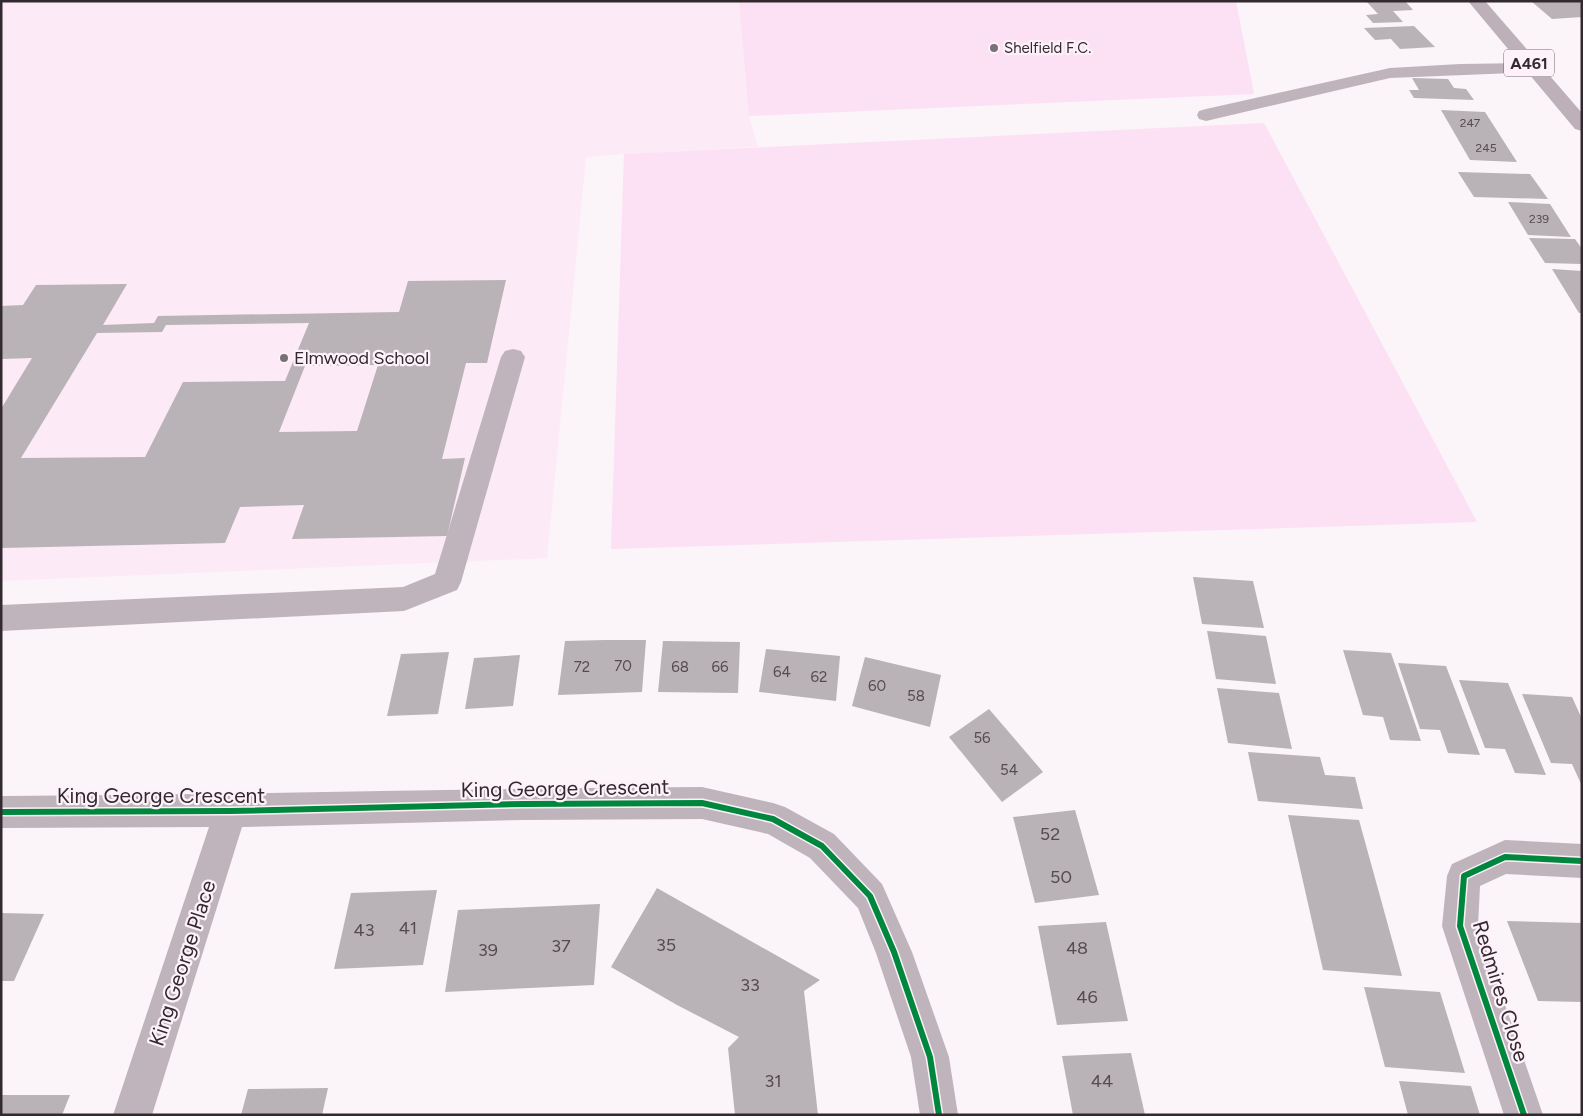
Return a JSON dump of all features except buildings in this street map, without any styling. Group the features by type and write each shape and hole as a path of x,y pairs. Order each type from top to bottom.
{"highway":[{"name":"A461","path":"1476,1 1582,124"}],"street":[{"path":"1206,115 1390,74 1460,69 1533,68"},
{"path":"1,618 404,599 447,582 512,356"},
{"name":"King George Crescent","path":"1,812 231,811 522,804 702,803 773,819 822,846 870,896 894,952 930,1058 939,1115"},
{"name":"King George Place","path":"132,1115 231,811"},
{"name":"Redmires Close","path":"1524,1115 1460,926 1464,876 1505,857 1582,861"}],"shaded area":[{"name":"Elmwood School","path":"1,1 739,1 749,116 758,147 586,157 547,558 1,581"},
{"name":"Shelfield F.C.","path":"739,1 1236,1 1254,94 749,116"},
{"path":"1264,123 1477,522 611,549 624,154"}],"cycle path":[{"path":"1,812 231,811 523,804 702,803 773,819 822,846 870,896 894,952 930,1057 939,1115"},
{"path":"1524,1115 1460,926 1464,876 1505,857 1582,861"}],"place":[{"name":"Shelfield F.C.","path":"994,48"},
{"name":"Elmwood School","path":"284,358"}]}
